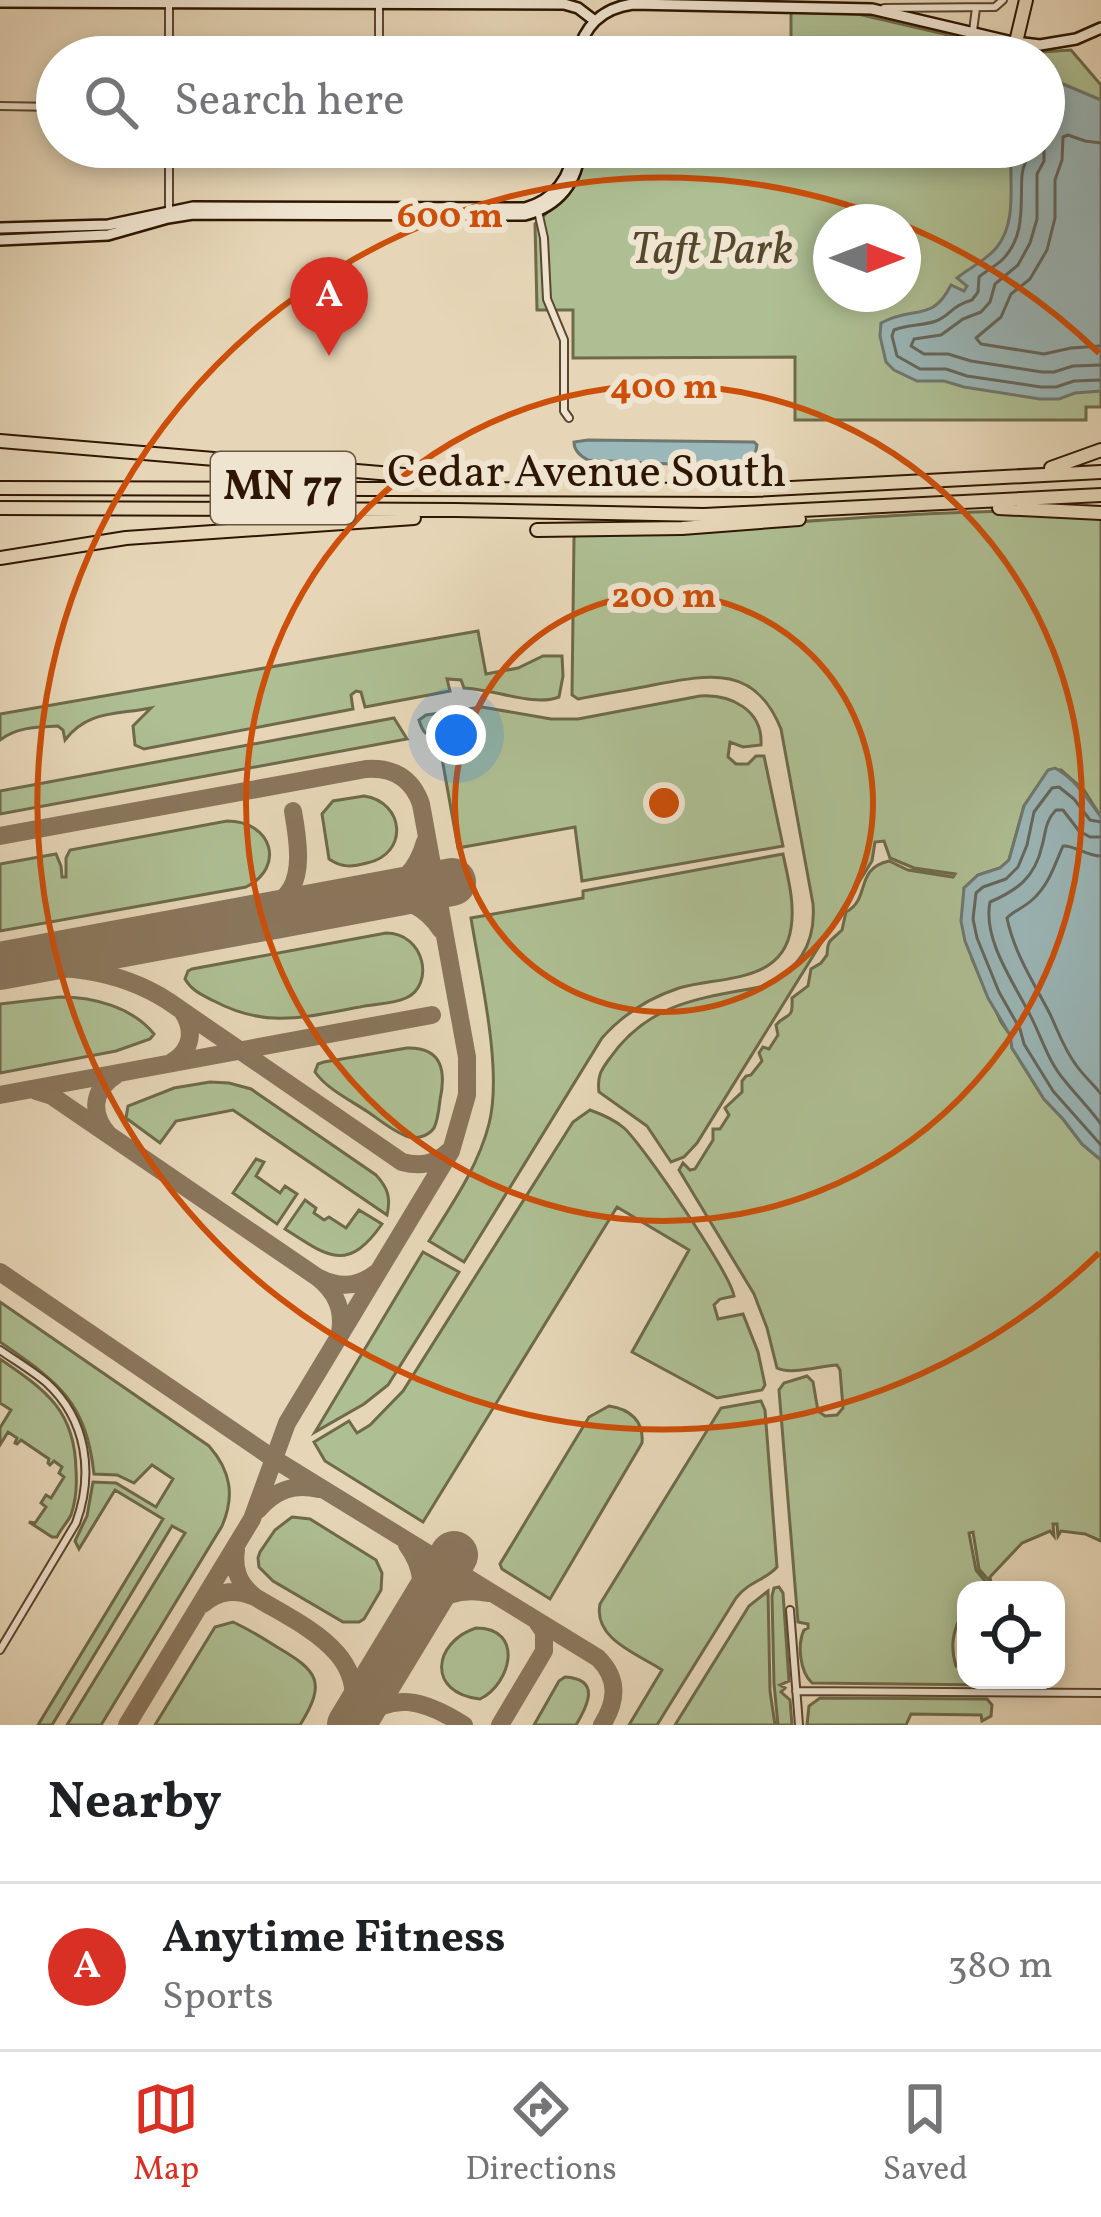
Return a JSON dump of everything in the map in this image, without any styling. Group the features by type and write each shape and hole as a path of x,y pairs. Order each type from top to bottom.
{"highway":[{"path":"1013,36 1022,0"},
{"path":"0,442 566,489"},
{"path":"1008,475 1054,467 1101,450"},
{"name":"Cedar Avenue South","path":"0,488 752,490 1101,472"},
{"name":"Cedar Avenue South","path":"0,508 704,515 1101,495"},
{"path":"920,505 1101,513"},
{"path":"537,530 682,528 820,517 869,508"},
{"path":"0,558 127,538 366,520 565,513"}],"street":[{"path":"584,36 615,8 633,4 976,8 998,7 1003,0"},
{"path":"169,1 169,36"},
{"path":"0,2 580,4 592,24"},
{"path":"379,2 379,36"},
{"path":"973,31 976,8"},
{"path":"872,9 991,36"},
{"path":"1065,43 1101,28"},
{"path":"0,106 36,107"},
{"path":"169,168 169,210"},
{"path":"0,240 108,235 185,214 516,216 537,208 555,192 570,168"},
{"path":"0,228 118,224 193,207 537,208"},
{"path":"537,208 544,238 547,298 564,340 564,411 568,418"},
{"path":"26,239 62,232 65,225"},
{"path":"0,1350 64,1402 82,1439 87,1468 76,1523 0,1650"},
{"path":"790,1610 799,1725"},
{"path":"796,1690 1101,1693"}],"green space":[{"name":"Taft Park","path":"791,12 858,14 953,36 791,36"},
{"name":"Taft Park","path":"1065,50 1071,50 1101,85 1101,407 1086,407 1086,420 795,420 795,357 573,358 573,310 537,310 535,224 568,193 576,168 1065,168"},
{"path":"964,512 1101,516 1101,817 1084,790 1061,770 1049,770 1024,806 1009,860 978,875 964,888 972,959 1012,1048 1044,1099 1101,1160 1101,1541 1061,1531 1058,1536 1057,1524 1053,1524 1054,1536 1050,1531 1022,1543 989,1581 979,1569 973,1532 969,1533 976,1570 985,1581 957,1581 953,1653 957,1685 812,1683 801,1658 808,1624 798,1622 779,1390 784,1383 807,1376 813,1382 818,1411 837,1415 843,1408 840,1370 837,1365 777,1368 754,1294 679,1170 683,1163 695,1169 713,1140 713,1129 720,1129 729,1115 725,1108 762,1061 759,1053 763,1047 769,1049 778,1035 776,1025 791,1013 792,998 808,986 811,969 827,955 830,941 842,930 846,912 858,900 871,871 889,861 908,870 955,874 914,868 890,858 884,841 875,842 872,861 697,1143 684,1157 671,1162 647,1126 599,1092 602,1070 626,1039 660,1013 700,999 766,986 788,971 808,942 813,904 781,729 758,694 744,684 712,677 578,699 572,695 574,538"},
{"path":"478,631 486,674 518,668 543,656 562,656 559,697 526,699 464,688 461,680 447,679 450,691 365,707 361,692 356,691 351,695 353,709 144,749 135,745 133,726 151,708 93,719 65,740 58,726 20,730 0,740 0,714"},
{"path":"700,696 733,701 757,722 761,745 743,747 730,742 728,757 736,764 748,764 764,756 783,846 582,881 575,827 458,848 438,736 425,732 419,720 426,715 482,707 578,719"},
{"path":"394,718 407,739 0,814 0,791"},
{"path":"364,796 388,808 397,828 395,839 381,858 357,865 338,864 329,859 322,814 333,801"},
{"path":"227,821 255,828 268,846 266,868 246,887 0,931 0,864 56,854 62,877 66,877 70,850"},
{"path":"783,854 792,919 786,946 776,959 747,974 668,992 619,1021 602,1038 464,1262 429,1241 478,1155 493,1102 489,1022 471,918 583,898 583,891"},
{"path":"386,933 410,941 422,961 421,982 395,1002 269,1018 233,1010 194,990 185,979 192,969"},
{"path":"60,997 112,1005 154,1034 116,1051 0,1073 0,1004"},
{"path":"407,1048 428,1052 442,1071 434,1128 419,1137 393,1129 332,1089 315,1072 324,1062"},
{"path":"210,1082 251,1089 376,1175 388,1194 387,1215 233,1110 176,1121 160,1143 126,1118 128,1106 174,1088"},
{"path":"590,1110 616,1122 634,1139 702,1237 734,1296 714,1305 718,1319 743,1314 765,1385 762,1390 717,1398 632,1352 689,1250 617,1207 423,1522 325,1461 314,1442 349,1421 357,1433 403,1391 573,1122"},
{"path":"256,1159 264,1162 256,1176 280,1193 285,1186 297,1194 277,1224 233,1193"},
{"path":"305,1200 324,1220 329,1217 346,1228 359,1210 382,1224 358,1250 347,1255 325,1252 285,1229"},
{"path":"423,1252 459,1272 388,1385 315,1432"},
{"path":"0,1302 209,1446 229,1484 222,1526 101,1725 67,1725 185,1533 172,1526 52,1725 38,1725 163,1519 115,1490 79,1549 75,1541 87,1516 93,1482 116,1483 156,1507 173,1479 152,1465 134,1483 117,1475 94,1474 84,1428 66,1396 0,1342"},
{"path":"0,1359 55,1404 70,1432 75,1497 71,1515 57,1537 29,1522 35,1523 46,1507 41,1503 46,1495 51,1498 64,1477 59,1473 62,1467 54,1461 50,1465 49,1459 21,1440 15,1443 17,1438 8,1432 0,1445 0,1428 11,1410 0,1403"},
{"path":"761,1401 777,1567 736,1598 657,1725 629,1725 662,1670 610,1636 603,1627 600,1604 721,1408"},
{"path":"609,1406 634,1417 642,1443 550,1599 500,1564 589,1417"},
{"path":"292,1517 310,1519 376,1560 382,1573 381,1590 364,1619 343,1622 273,1581 259,1567 260,1552 275,1530"},
{"path":"779,1587 789,1681 780,1685 790,1700 792,1725 778,1725 774,1684 772,1596"},
{"path":"768,1591 775,1725 675,1725 749,1606"},
{"path":"233,1622 291,1655 309,1671 314,1698 300,1725 155,1725 215,1627"},
{"path":"476,1628 502,1637 508,1658 499,1682 480,1699 451,1687 442,1666 451,1644"},
{"path":"565,1677 587,1688 587,1702 576,1725 534,1725 559,1681"},
{"path":"820,1698 987,1699 992,1705 991,1716 982,1721 981,1715 911,1714 906,1725 807,1725 809,1706"}],"water":[{"path":"1065,85 1101,100 1101,391 1040,399 944,381 917,381 886,362 881,323 929,309 951,285 964,291 967,286 957,278 997,247 1010,217 1011,168 1065,168"},
{"path":"574,442 757,445 753,465 733,467 588,460"},
{"path":"1055,768 1075,783 1101,817 1101,1160 1044,1099 1012,1048 965,941 961,921 964,888 978,875 1009,860 1024,806 1048,770"}],"taxiway":[{"path":"0,836 366,769 393,772 407,781 421,804 467,1057 467,1095 451,1151 287,1423 252,1519 127,1725"},
{"path":"223,925 267,910 291,889 298,857 293,811"},
{"path":"425,842 407,875 377,896 413,905 441,930"},
{"path":"0,969 66,968 129,981 168,1001 402,1162 427,1163 449,1151"},
{"path":"172,1062 184,1052 189,1039 182,1011"},
{"path":"0,1095 432,1015"},
{"path":"36,1091 52,1096 109,1135 96,1103 102,1088 116,1075"},
{"path":"109,1135 317,1277"},
{"path":"0,1272 274,1459 598,1658 614,1690 602,1725"},
{"path":"340,1333 337,1302 317,1277 347,1285 376,1273"},
{"path":"258,1510 286,1490 319,1489"},
{"path":"407,1545 421,1579 417,1615 450,1595 488,1593"},
{"path":"203,1604 228,1592 255,1597 238,1576 236,1550"},
{"path":"255,1597 313,1632 343,1661 352,1680 354,1701 348,1725"},
{"path":"500,1725 544,1651 544,1632 535,1619"},
{"path":"354,1725 368,1713 395,1702 422,1705 464,1725"}],"runway":[{"path":"0,966 452,882"},
{"path":"351,1725 454,1555"}],"place":[{"name":"Anytime Fitness","path":"329,356"}]}
